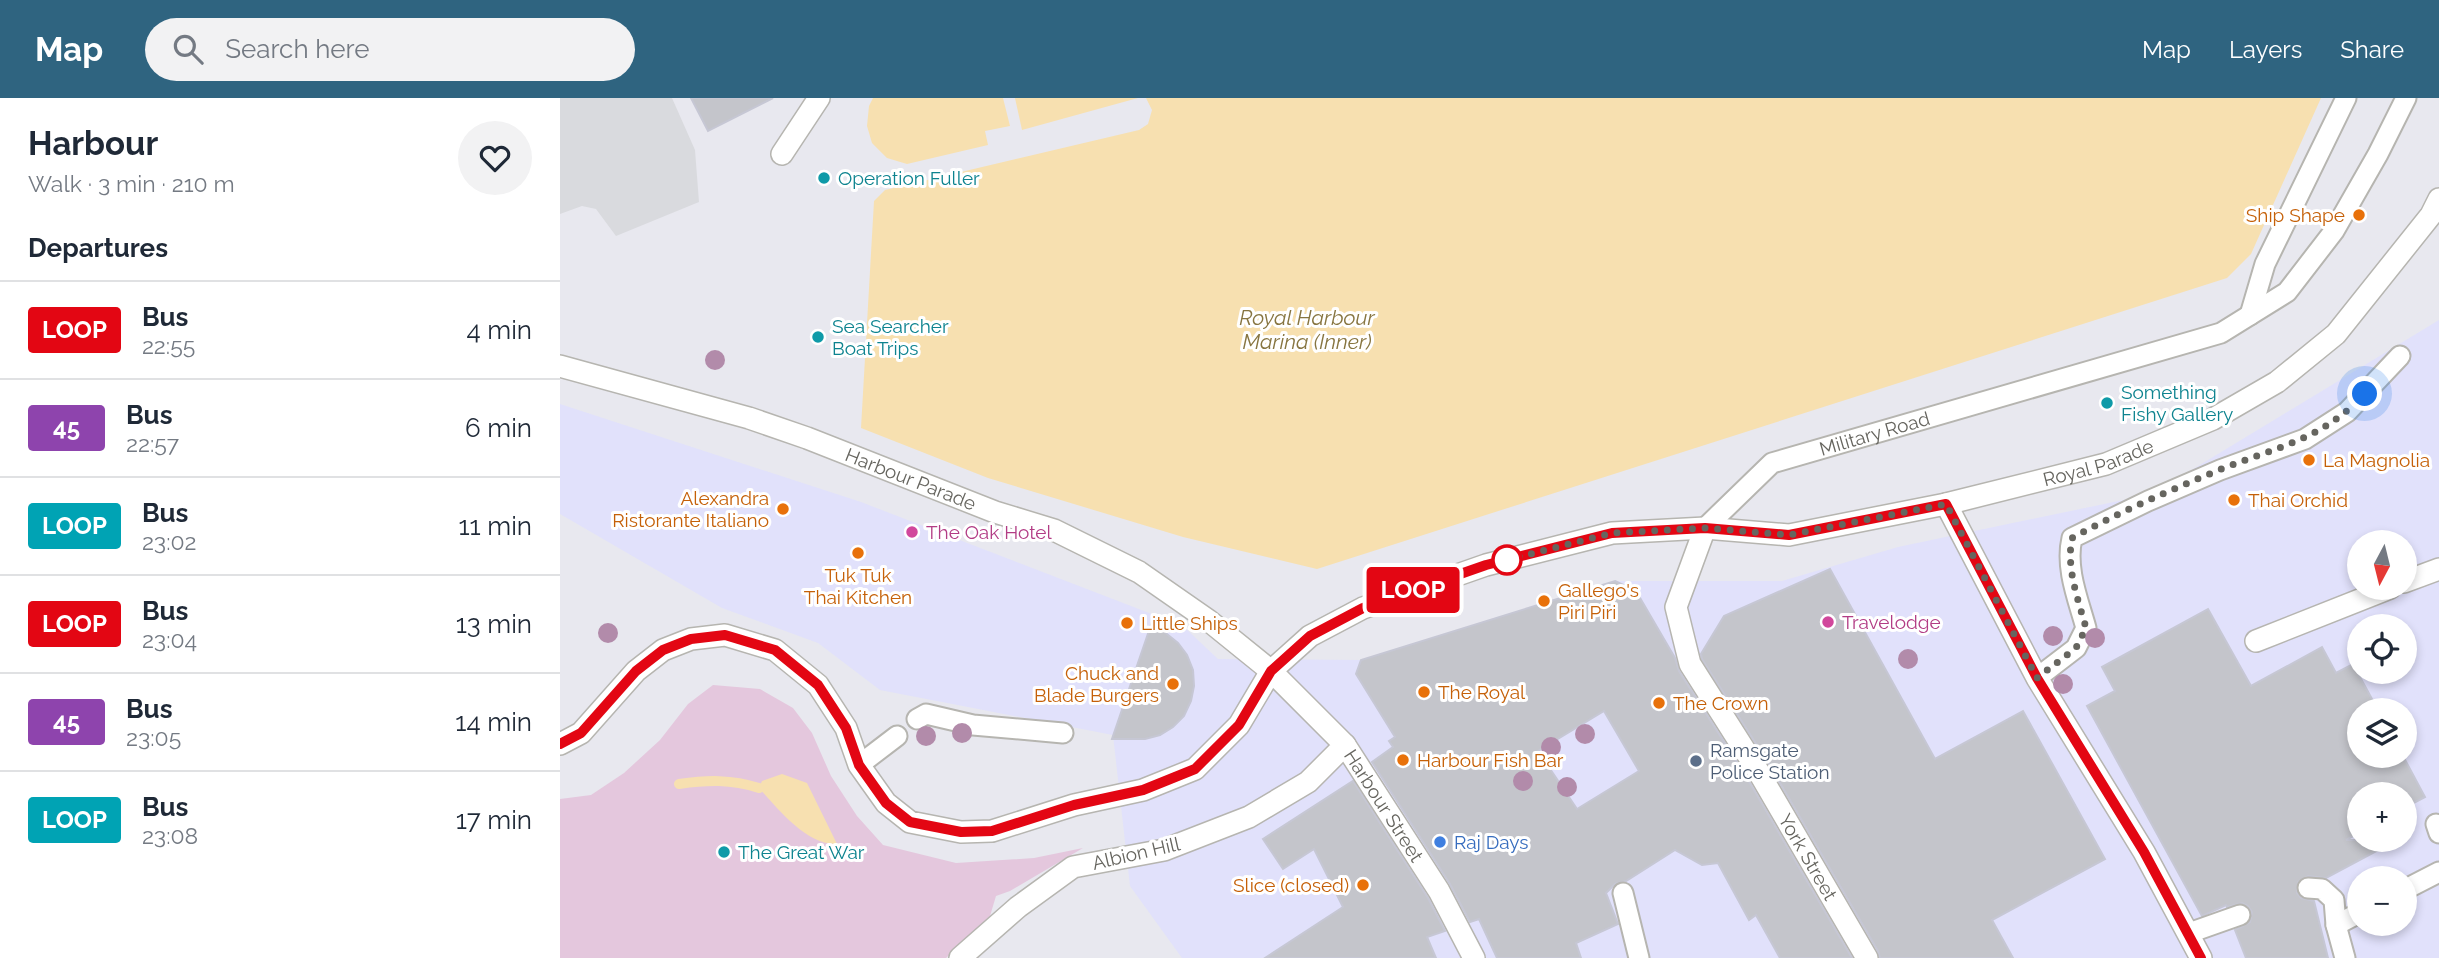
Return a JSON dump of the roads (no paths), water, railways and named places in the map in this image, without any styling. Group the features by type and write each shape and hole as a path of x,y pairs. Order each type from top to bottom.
{"street":[{"path":"782,154 819,98"},
{"name":"Royal Parade","path":"1705,528 1789,535 1946,504 2106,464 2213,419 2277,382 2336,334 2431,215 2439,199"},
{"name":"Harbour Parade","path":"560,366 749,418 995,512 1054,530 1139,572 1208,620 1271,671"},
{"path":"1946,504 2037,678 2144,852 2201,958"},
{"path":"560,744 581,733 636,671 663,650 691,639 725,635 775,650 818,685 846,728 859,765 886,803 910,822 961,832 992,831 1074,805 1143,790 1195,769 1239,725 1271,671 1310,636 1363,608 1486,565 1612,533 1705,528"},
{"name":"York Street","path":"1705,528 1676,607 1690,664 1758,771 1867,958"},
{"path":"2417,577 2439,569"},
{"path":"2256,641 2360,600"},
{"name":"Harbour Street","path":"1271,671 1345,745 1439,891 1474,958"},
{"name":"Albion Hill","path":"968,955 1018,907 1073,867 1164,850 1250,817 1308,782 1345,745"}],"lane":[{"path":"2250,315 2265,264 2346,98"},
{"name":"Military Road","path":"1705,528 1772,463 2221,333 2287,292 2334,231 2406,98"},
{"path":"2037,678 2076,648 2086,628 2069,554 2072,538 2220,470 2305,439 2347,412 2400,356"},
{"path":"917,719 926,714 973,725 1063,733"},
{"path":"859,765 897,736"},
{"path":"2417,883 2439,872"},
{"path":"2308,888 2322,889 2334,900 2336,925 2345,958"},
{"path":"1623,893 1639,958"},
{"path":"2189,933 2240,915"},
{"path":"2336,925 2347,919"}],"water":[{"path":"873,98 1003,98 1010,126 985,131 988,145 907,164 887,158 872,143 867,126 869,106"},
{"path":"1015,98 1138,98 1022,130"},
{"name":"Royal Harbour Marina (Inner)","path":"1146,98 2321,98 2251,254 2227,278 1317,569 1183,537 988,478 861,428 874,201 885,190 1139,130 1148,124 1152,110"},
{"path":"782,774 807,783 837,844 815,839 804,832 759,788 762,781"}],"waterway":[{"path":"679,784 719,781 759,788"}],"place":[{"name":"Operation Fuller","path":"824,178"},
{"name":"Ship Shape","path":"2359,215"},
{"name":"Sea Searcher Boat Trips","path":"818,337"},
{"name":"Something Fishy Gallery","path":"2107,403"},
{"name":"La Magnolia","path":"2309,460"},
{"name":"Thai Orchid","path":"2234,500"},
{"name":"Alexandra Ristorante Italiano","path":"783,509"},
{"name":"The Oak Hotel","path":"912,532"},
{"name":"Tuk Tuk Thai Kitchen","path":"858,553"},
{"name":"Gallego's Piri Piri","path":"1544,601"},
{"name":"Travelodge","path":"1828,622"},
{"name":"Little Ships","path":"1127,623"},
{"name":"Chuck and Blade Burgers","path":"1173,684"},
{"name":"The Royal","path":"1424,692"},
{"name":"The Crown","path":"1659,703"},
{"name":"Harbour Fish Bar","path":"1403,760"},
{"name":"Ramsgate Police Station","path":"1696,761"},
{"name":"Raj Days","path":"1440,842"},
{"name":"The Great War","path":"724,852"},
{"name":"Slice (closed)","path":"1363,885"}]}
